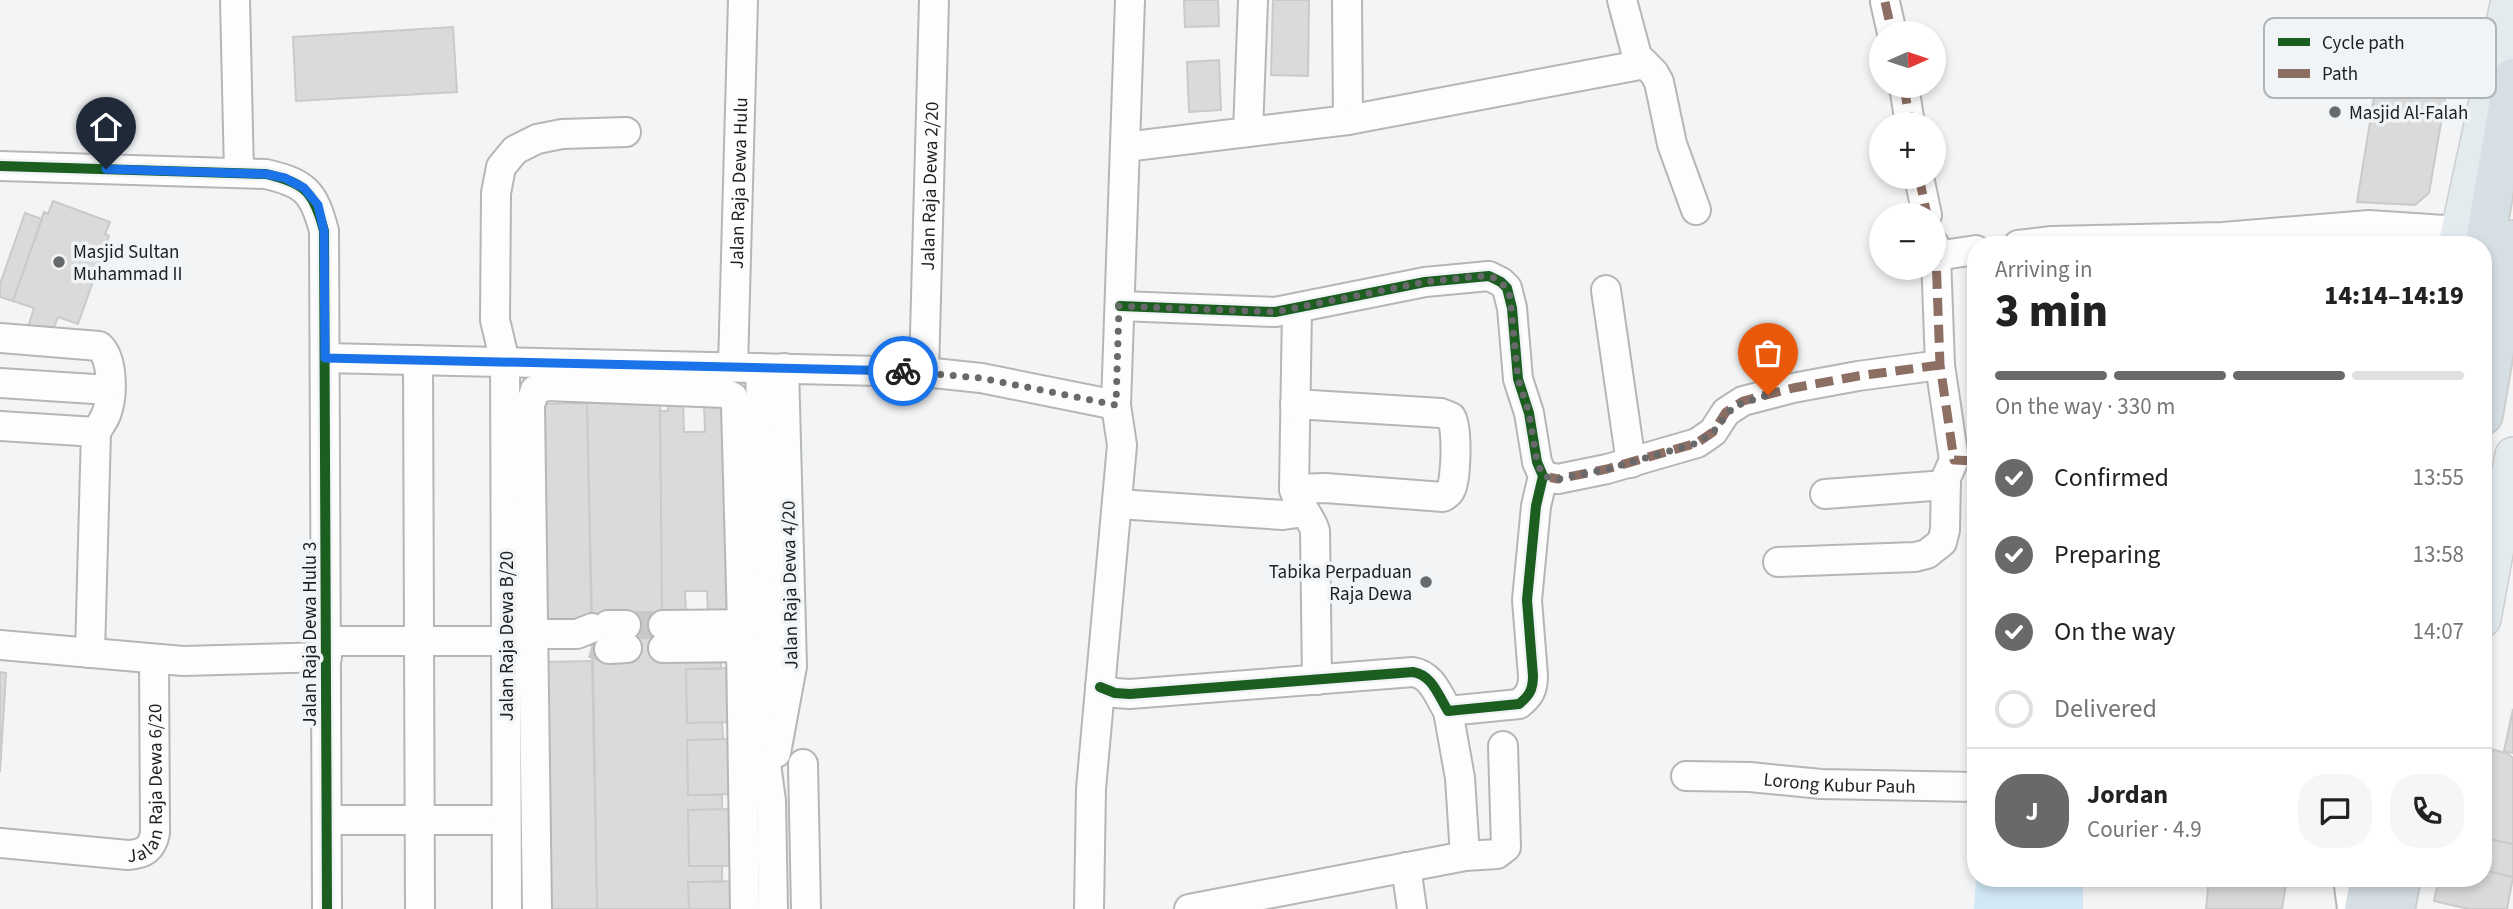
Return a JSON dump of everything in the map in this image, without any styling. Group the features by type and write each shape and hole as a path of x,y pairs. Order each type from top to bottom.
{"highway":[{"path":"2468,236 2513,78"},
{"path":"2492,362 2513,240"},
{"path":"2364,909 2368,887"}],"main road":[{"path":"2496,60 2509,0"},
{"path":"2481,130 2513,62"},
{"path":"2467,236 2488,98"},
{"path":"2492,570 2513,456"},
{"path":"2353,909 2354,887"}],"street":[{"path":"235,0 239,173"},
{"name":"Jalan Raja Dewa Hulu","path":"743,0 759,368"},
{"name":"Jalan Raja Dewa 2/20","path":"925,372 934,0"},
{"path":"1089,909 1091,789 1122,445 1116,405 1130,0"},
{"path":"1248,132 1253,0"},
{"path":"1347,0 1348,120"},
{"path":"1622,0 1637,56 1659,82 1672,144 1696,210"},
{"path":"1885,2 1889,21"},
{"path":"1125,147 1348,120 1645,64"},
{"name":"Jalan Raja Dewa B/20","path":"507,909 505,362 495,320 495,207 501,167 515,150 537,139 562,134 626,132"},
{"name":"Jalan Raja Dewa Hulu 3","path":"0,166 266,174 285,178 304,188 318,205 324,231 327,909"},
{"path":"2355,236 2378,225 2432,236"},
{"path":"1946,250 1967,250"},
{"path":"1119,306 1252,312 1297,309 1425,282 1489,276 1502,282 1507,288 1513,308 1518,379 1529,413 1537,462 1543,476 1534,519 1527,600 1533,688 1528,698 1519,704 1448,711"},
{"path":"1778,562 1927,554 1942,542 1958,469 1940,365 1936,280"},
{"path":"1606,290 1631,463"},
{"path":"1297,309 1296,404 1300,501 1312,521 1316,542 1317,680"},
{"path":"0,338 99,346 109,362 108,409 96,432 90,653"},
{"path":"325,358 925,372 981,378 1116,405"},
{"path":"418,360 419,909"},
{"path":"1543,476 1558,479 1631,463 1706,439 1726,412 1743,401 1858,376 1940,365"},
{"name":"Jalan Raja Dewa 4/20","path":"759,368 767,636 763,714 764,749 771,801 773,909"},
{"path":"0,383 109,390"},
{"path":"537,909 530,405 535,390 547,386 726,393 733,397 767,636 746,909"},
{"path":"1118,504 1283,515 1300,501 1325,488 1443,497 1448,494 1452,484 1456,428 1451,417 1441,413 1296,404"},
{"path":"0,426 96,432"},
{"path":"1825,494 1958,469"},
{"path":"533,634 604,636"},
{"path":"663,636 767,636"},
{"path":"0,645 183,661 419,641 506,641"},
{"name":"Jalan Raja Dewa 6/20","path":"0,843 128,855 139,854 148,849 153,843 155,833 154,659"},
{"path":"1100,687 1115,693 1129,694 1413,672 1422,674 1429,679 1448,711 1460,778 1465,856"},
{"path":"1189,909 1289,900 1406,867 1465,856 1497,854 1506,847 1503,746"},
{"path":"803,764 806,909"},
{"name":"Lorong Kubur Pauh","path":"1695,776 1750,777 1821,784 1967,788"},
{"path":"327,820 506,820"},
{"path":"1406,867 1412,909"},
{"path":"2349,887 2353,909"}],"shaded area":[{"path":"1975,887 2083,887 2083,909 1974,909"}],"building":[{"path":"1184,0 1218,0 1219,26 1185,27"},
{"path":"1273,0 1309,0 1308,76 1271,75"},
{"path":"453,27 457,92 296,101 293,37"},
{"path":"1219,60 1221,110 1189,112 1187,62"},
{"path":"2374,98 2445,98 2429,193 2415,205 2357,202"},
{"path":"53,201 110,222 105,234 109,236 78,324 58,317 51,335 28,327 34,308 13,301 44,212 48,214"},
{"path":"25,213 42,219 13,301 0,297 0,284"},
{"path":"660,401 662,613 721,657 721,669 686,669 687,723 722,722 723,739 687,740 688,795 722,795 722,809 688,810 689,866 722,866 722,882 688,882 689,909 597,909 587,403"},
{"path":"721,401 722,409 731,409 734,612 708,612 707,591 685,591 686,613 662,613 660,411 668,411 668,402 683,402 684,432 705,432 704,402"},
{"path":"587,403 592,620 544,620 540,404"},
{"path":"593,661 597,909 548,909 544,662"},
{"path":"729,668 730,722 687,723 686,669"},
{"path":"0,672 6,673 0,772"},
{"path":"2513,709 2513,753 2504,751"},
{"path":"732,739 733,794 688,795 687,740"},
{"path":"2492,750 2507,753 2513,758 2513,844 2492,840"},
{"path":"733,809 734,866 689,866 688,810"},
{"path":"2492,840 2513,844 2513,877 2492,872"},
{"path":"2492,872 2513,877 2507,909 2469,909 2434,901 2437,887 2492,887"},
{"path":"735,881 736,909 689,909 688,882"},
{"path":"2208,887 2286,887 2282,909 2206,909"}],"tunnel":[{"path":"626,625 663,625"},
{"path":"592,644 609,649"}],"marked path":[{"path":"1885,2 1889,21"},
{"path":"1906,98 1908,112"},
{"path":"1922,189 1924,203"},
{"path":"1937,280 1940,365 1954,460 1967,461"},
{"path":"1543,476 1558,479 1607,469 1697,443 1713,432 1726,412 1743,401 1858,376 1940,365"}],"cycle path":[{"path":"0,166 266,174 299,186 312,198 316,207 324,231 327,909"},
{"path":"1100,687 1115,693 1130,694 1413,672 1430,681 1448,711 1519,704 1530,692 1533,681 1527,600 1536,506 1543,476 1537,462 1529,413 1518,379 1512,308 1507,288 1501,282 1489,276 1425,282 1275,312 1120,306"}],"way so far":[{"path":"903,371 981,378 1116,405 1119,306 1275,312 1425,282 1489,276 1502,282 1507,288 1513,308 1519,385 1529,413 1537,462 1543,476 1558,479 1607,469 1697,443 1713,432 1726,412 1734,406 1768,395"}],"place":[{"name":"Masjid Al-Falah","path":"2335,112"},
{"name":"Masjid Sultan Muhammad II","path":"59,262"},
{"name":"Tabika Perpaduan Raja Dewa","path":"1426,582"}],"route":[{"path":"106,169 266,174 285,178 304,188 318,205 324,231 325,358 903,371"}]}
